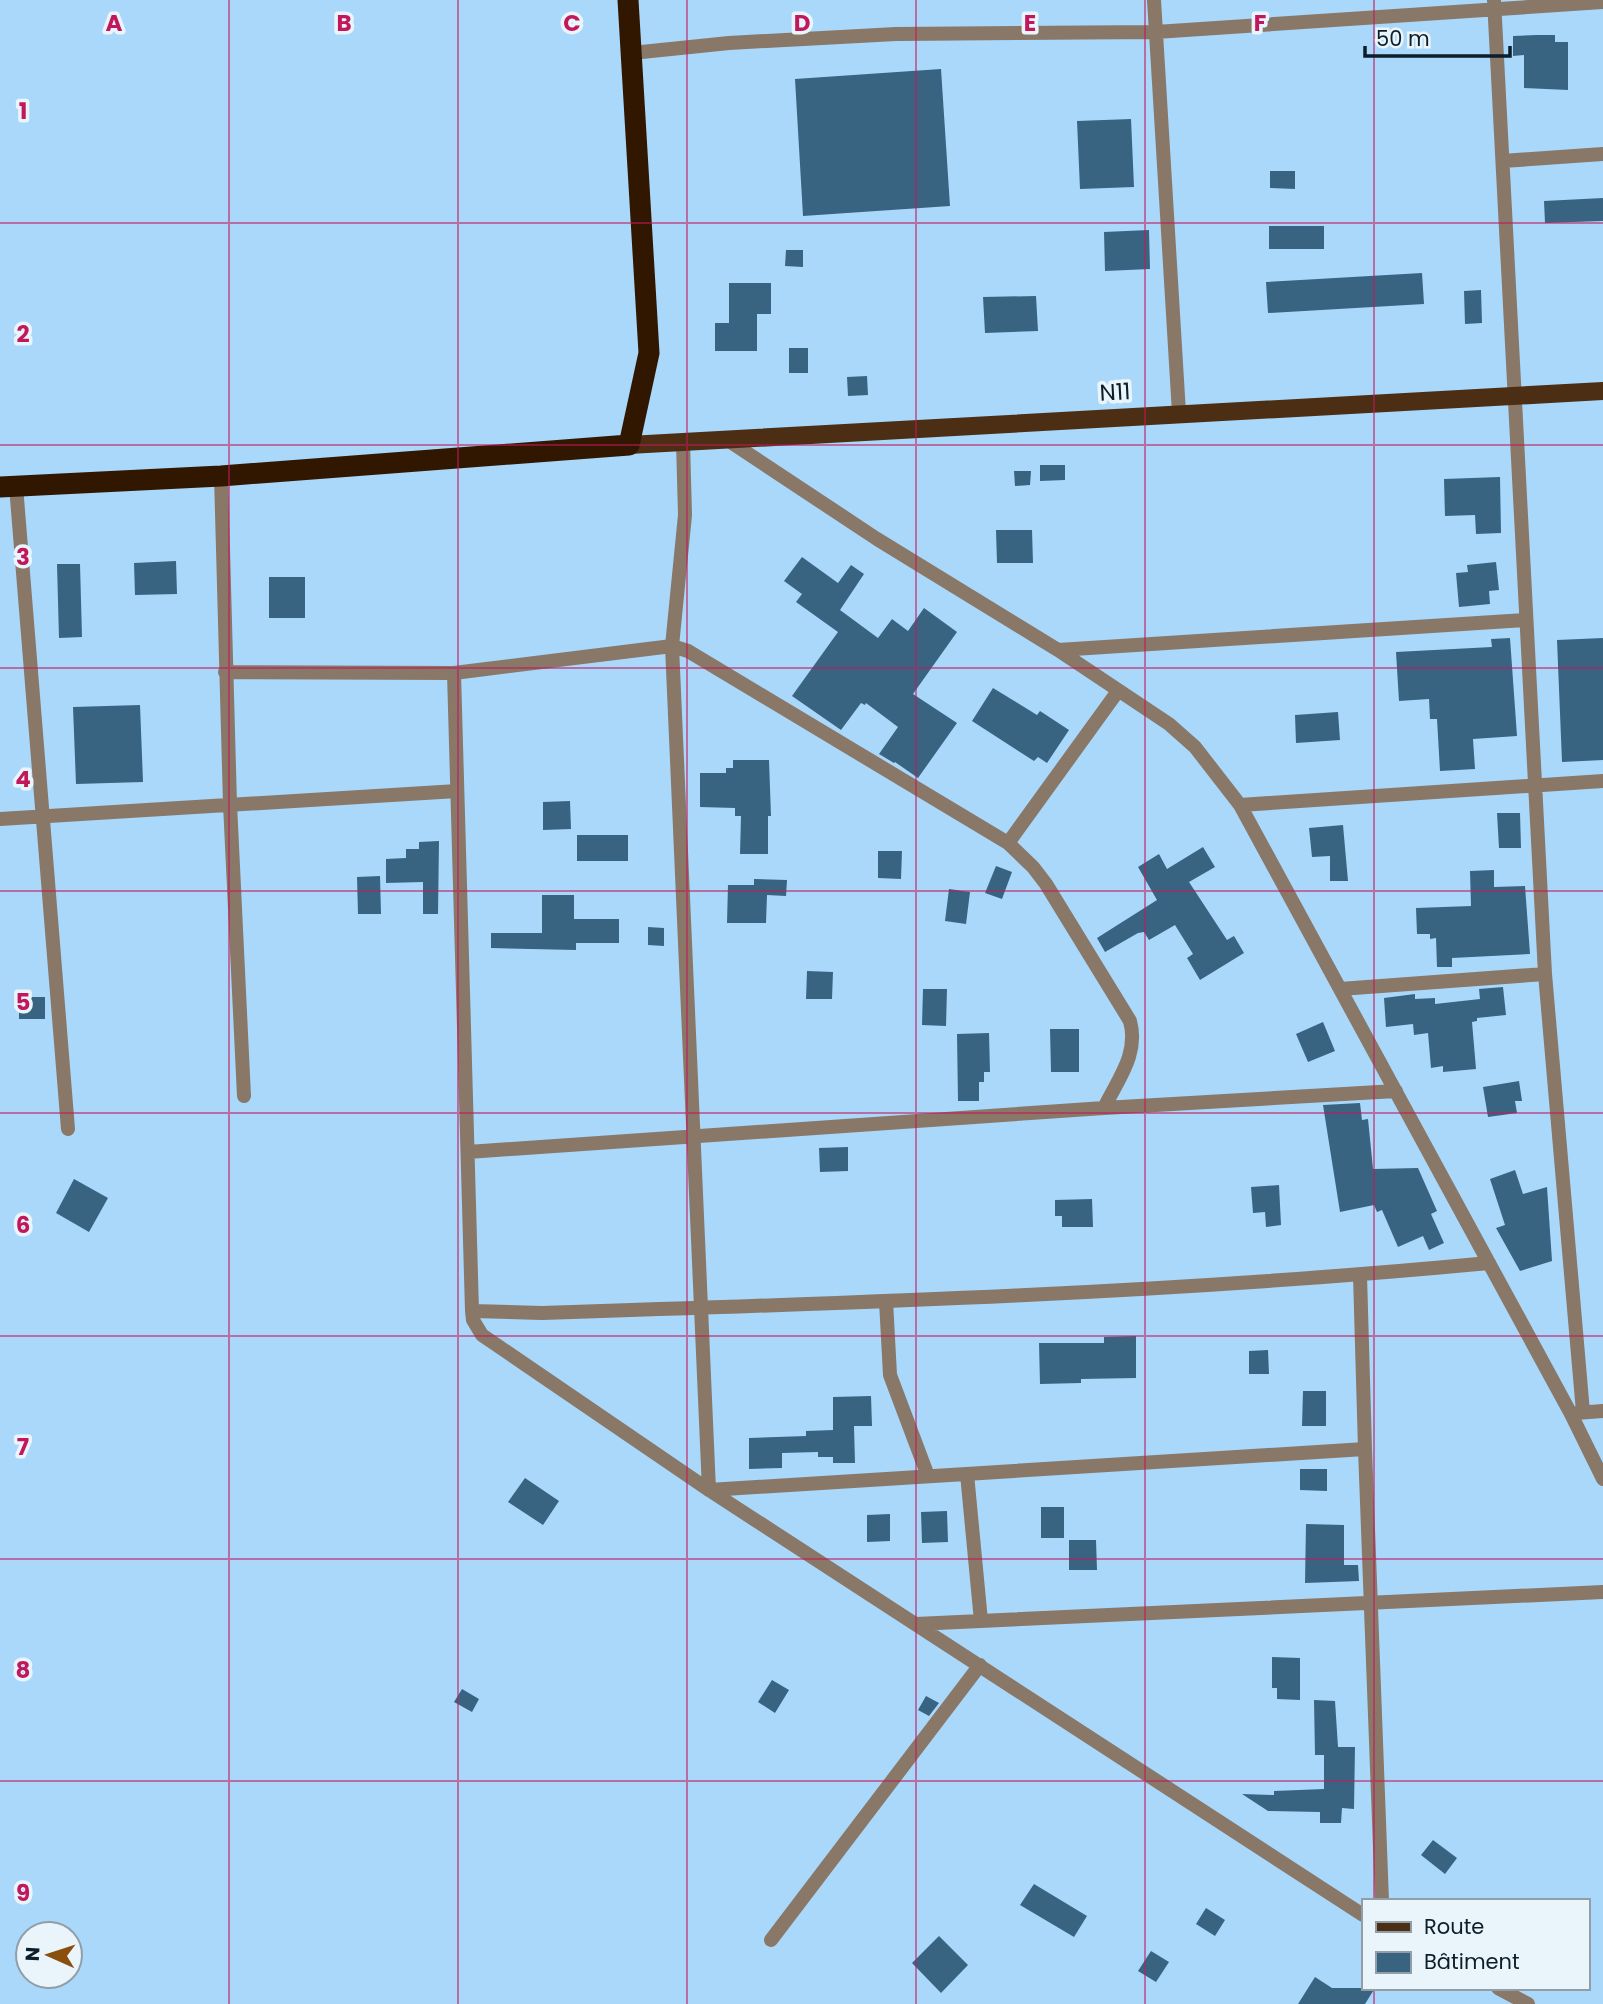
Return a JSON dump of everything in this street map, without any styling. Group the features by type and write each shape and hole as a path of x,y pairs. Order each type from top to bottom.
{"highway":[{"path":"8,487 221,476 629,445 649,353 628,0"}],"main road":[{"name":"N11","path":"629,445 1603,391"}],"street":[{"path":"1154,0 1179,413"},
{"path":"632,53 729,43 896,34 1156,32 1494,5 1603,2"},
{"path":"1494,5 1533,786 1577,1413"},
{"path":"1503,160 1603,154"},
{"path":"726,439 877,539 1058,650 1169,724 1195,747 1240,805 1489,1263 1577,1413 1603,1479"},
{"path":"683,442 685,515 672,646 709,1490"},
{"path":"221,476 225,672 244,1096"},
{"path":"8,487 43,816 68,1129"},
{"path":"1058,650 1525,620"},
{"path":"225,672 454,673 672,646 688,651 1008,843 1033,867 1130,1021 1134,1040 1132,1051 1104,1108"},
{"path":"454,673 472,1311 473,1320 482,1335 709,1490 1362,1913"},
{"path":"1008,843 1118,691"},
{"path":"1240,805 1603,781"},
{"path":"0,819 457,791"},
{"path":"1340,989 1545,974"},
{"path":"468,1152 1104,1108 1396,1091"},
{"path":"472,1311 700,1308 1032,1295 1360,1275 1489,1263"},
{"path":"1360,1275 1382,1899"},
{"path":"886,1301 890,1375 928,1476"},
{"path":"1577,1413 1603,1411"},
{"path":"709,1490 1365,1449"},
{"path":"967,1474 981,1621"},
{"path":"916,1624 1603,1592"},
{"path":"771,1940 980,1665"},
{"path":"1502,1990 1528,2004"}],"building":[{"path":"1555,35 1555,42 1568,42 1568,90 1524,88 1524,55 1513,56 1513,36"},
{"path":"941,69 950,206 803,216 795,79"},
{"path":"1131,119 1134,187 1080,189 1077,121"},
{"path":"1270,171 1295,171 1295,189 1270,188"},
{"path":"1603,198 1603,221 1545,223 1544,201"},
{"path":"1269,226 1324,226 1324,249 1269,249"},
{"path":"1149,230 1150,269 1105,271 1104,232"},
{"path":"786,250 803,250 803,267 785,266"},
{"path":"1422,273 1424,304 1268,313 1266,282"},
{"path":"729,283 771,283 771,314 757,314 757,351 715,351 715,323 729,323"},
{"path":"1481,290 1482,323 1465,324 1464,291"},
{"path":"1036,296 1038,331 985,333 983,297"},
{"path":"789,348 808,348 808,373 789,373"},
{"path":"867,376 868,395 848,396 847,377"},
{"path":"1040,465 1065,465 1065,480 1040,481"},
{"path":"1014,471 1031,471 1030,485 1015,486"},
{"path":"1500,477 1501,533 1476,534 1475,515 1445,516 1444,479"},
{"path":"996,530 1032,530 1033,563 997,563"},
{"path":"802,557 838,583 851,565 864,574 840,610 878,638 892,619 908,631 924,608 957,632 913,694 957,723 918,778 879,754 898,727 866,703 861,703 841,730 792,696 838,632 796,602 802,594 784,581"},
{"path":"176,561 177,594 135,595 134,563"},
{"path":"1496,562 1499,590 1489,591 1490,604 1459,607 1456,573 1468,572 1467,565"},
{"path":"57,564 80,564 82,637 59,638"},
{"path":"269,577 305,577 305,618 269,618"},
{"path":"1510,638 1517,736 1473,739 1475,769 1440,771 1437,719 1430,719 1429,699 1399,701 1396,652 1492,647 1491,639"},
{"path":"1603,638 1603,760 1562,762 1557,640"},
{"path":"993,688 1037,715 1040,711 1069,730 1047,763 1038,757 1034,761 972,721"},
{"path":"140,705 143,782 76,784 73,707"},
{"path":"1338,712 1340,740 1296,743 1295,715"},
{"path":"733,760 769,760 771,816 768,816 768,854 740,854 741,816 735,816 735,808 700,807 700,773 726,773 726,768 733,768"},
{"path":"570,801 571,829 543,830 543,802"},
{"path":"1497,813 1520,813 1521,848 1499,848"},
{"path":"1343,825 1348,881 1330,881 1330,856 1312,857 1309,828"},
{"path":"577,835 628,835 628,861 577,861"},
{"path":"439,841 438,914 423,914 423,882 386,883 386,859 406,858 406,849 419,849 419,842"},
{"path":"1203,847 1215,867 1189,882 1227,940 1234,936 1244,953 1200,980 1187,958 1193,954 1175,925 1149,940 1144,932 1138,933 1105,952 1097,938 1157,900 1138,867 1159,854 1167,869"},
{"path":"878,851 902,851 901,879 878,878"},
{"path":"996,866 1012,872 1002,899 985,893"},
{"path":"1494,870 1494,887 1525,886 1530,954 1452,958 1452,967 1437,967 1436,938 1430,939 1430,934 1417,934 1416,908 1471,906 1470,871"},
{"path":"380,876 381,914 358,914 357,877"},
{"path":"754,879 787,880 786,896 767,895 766,923 727,923 728,885 754,885"},
{"path":"949,889 970,892 966,924 945,921"},
{"path":"542,895 574,895 574,919 619,919 619,943 576,943 576,950 491,948 491,933 542,933"},
{"path":"648,927 664,928 664,946 648,945"},
{"path":"807,971 833,972 832,999 806,999"},
{"path":"1503,987 1506,1015 1477,1018 1477,1021 1472,1022 1476,1069 1443,1072 1443,1066 1431,1068 1428,1033 1414,1035 1413,1024 1386,1027 1384,998 1415,994 1415,999 1435,998 1435,1004 1480,999 1479,989"},
{"path":"923,989 947,989 946,1026 922,1025"},
{"path":"19,997 45,997 45,1019 19,1019"},
{"path":"1323,1022 1335,1051 1308,1062 1296,1034"},
{"path":"1050,1029 1079,1029 1079,1072 1051,1072"},
{"path":"989,1033 990,1072 984,1072 984,1082 979,1082 979,1101 958,1101 957,1034"},
{"path":"1519,1081 1522,1101 1515,1101 1517,1113 1488,1117 1483,1087"},
{"path":"1360,1103 1362,1120 1368,1119 1373,1169 1418,1168 1437,1211 1431,1214 1444,1243 1429,1250 1423,1236 1398,1247 1382,1210 1377,1212 1374,1205 1340,1212 1323,1105"},
{"path":"848,1147 848,1171 820,1172 819,1148"},
{"path":"1515,1170 1523,1194 1547,1187 1552,1261 1520,1271 1496,1228 1505,1225 1490,1179"},
{"path":"74,1179 108,1198 89,1232 56,1213"},
{"path":"1279,1185 1281,1225 1266,1227 1265,1212 1253,1213 1251,1187"},
{"path":"1092,1199 1093,1227 1062,1227 1062,1216 1055,1216 1055,1200"},
{"path":"1136,1336 1136,1378 1081,1379 1081,1383 1040,1384 1039,1343 1104,1343 1104,1337"},
{"path":"1268,1350 1269,1374 1249,1374 1249,1351"},
{"path":"1303,1391 1326,1391 1326,1426 1302,1426"},
{"path":"871,1396 872,1426 854,1426 855,1463 833,1463 833,1457 818,1457 818,1452 782,1453 782,1468 749,1469 749,1438 806,1436 806,1431 833,1430 833,1397"},
{"path":"1300,1469 1327,1469 1327,1491 1300,1490"},
{"path":"525,1478 559,1501 543,1525 508,1502"},
{"path":"1041,1507 1064,1507 1064,1538 1041,1538"},
{"path":"947,1511 948,1542 922,1543 921,1512"},
{"path":"890,1514 890,1541 867,1542 867,1515"},
{"path":"1306,1524 1344,1525 1344,1565 1358,1565 1359,1581 1305,1583"},
{"path":"1069,1540 1096,1540 1097,1570 1069,1570"},
{"path":"1272,1657 1300,1658 1300,1700 1277,1699 1277,1688 1272,1688"},
{"path":"772,1680 789,1690 775,1713 758,1702"},
{"path":"462,1689 479,1699 472,1712 454,1702"},
{"path":"926,1696 939,1703 929,1716 918,1710"},
{"path":"1314,1700 1335,1701 1338,1747 1355,1747 1354,1809 1342,1808 1341,1823 1320,1823 1320,1812 1268,1811 1242,1794 1274,1795 1274,1791 1324,1789 1324,1755 1315,1755"},
{"path":"1433,1840 1457,1858 1445,1874 1421,1855"},
{"path":"1034,1884 1087,1916 1074,1937 1020,1905"},
{"path":"1206,1908 1225,1920 1215,1936 1196,1924"},
{"path":"939,1936 968,1965 941,1993 912,1963"},
{"path":"1151,1951 1169,1962 1156,1982 1138,1971"},
{"path":"1315,1977 1332,1988 1374,1990 1365,2004 1298,2004"}]}
